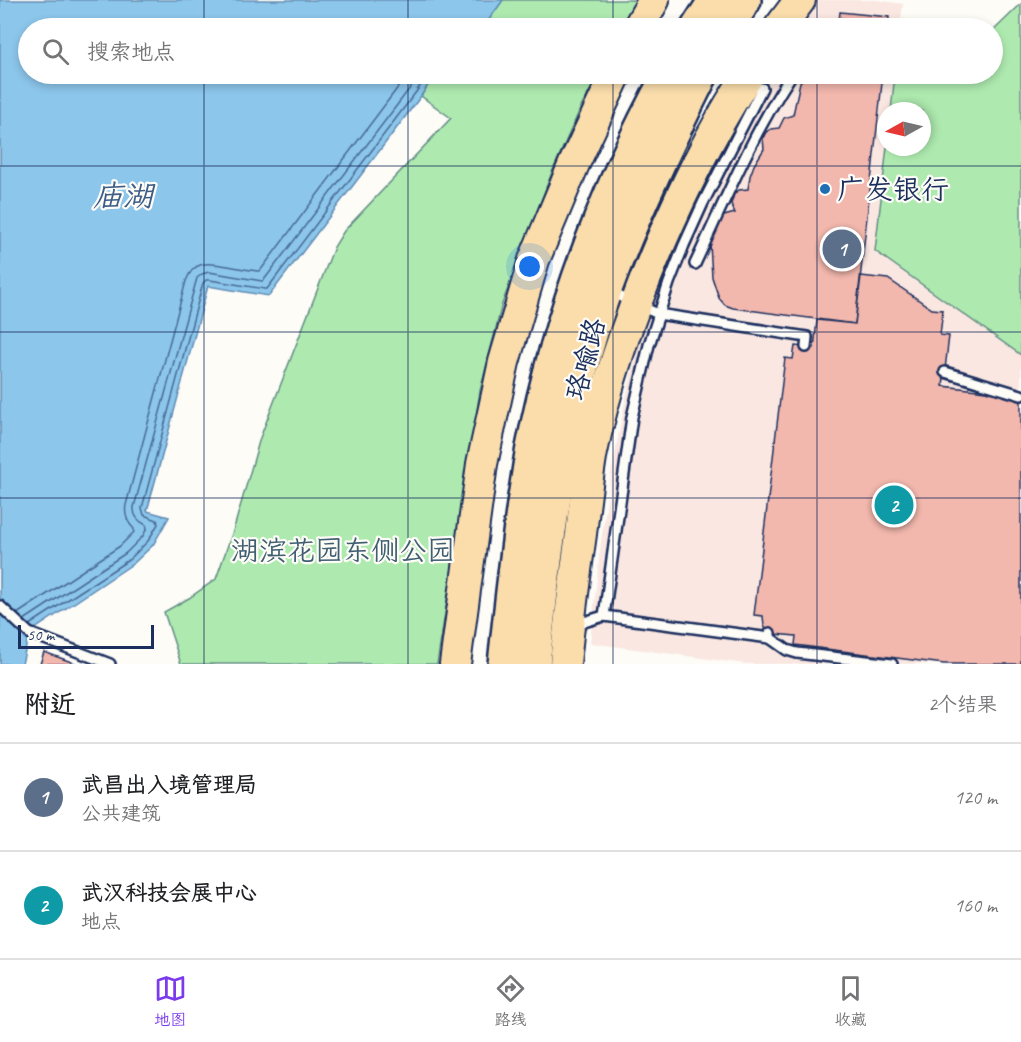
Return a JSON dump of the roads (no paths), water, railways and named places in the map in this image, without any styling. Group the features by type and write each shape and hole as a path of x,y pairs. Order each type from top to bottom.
{"highway":[{"path":"705,18 717,0"},
{"path":"732,18 744,0"},
{"name":"珞喻路","path":"505,664 533,448 555,358 574,290 615,185 641,127 665,84"},
{"name":"珞喻路","path":"533,664 553,624 553,502 577,381 605,289 644,192 696,84"}],"main road":[{"path":"644,18 654,0"},
{"path":"786,18 800,0"},
{"path":"455,664 482,464 504,362 534,260 574,164 611,84"},
{"path":"565,664 553,624 612,374 646,309 655,254 684,189 720,121 745,84"}],"lane":[{"path":"758,84 777,97"},
{"path":"695,264 753,141 785,84"},
{"path":"605,289 646,309 811,338 806,347"},
{"path":"604,616 632,417 649,345 646,309"},
{"path":"945,372 1021,395"},
{"path":"0,606 29,633 110,664"},
{"path":"553,624 604,616 770,636 787,650 797,653 892,664"}],"water":[{"name":"庙湖","path":"0,0 503,0 490,18 18,18 18,84 429,84 269,296 208,286 147,511 169,517 153,545 134,563 29,633 22,664 0,664"}],"place":[{"name":"广发银行","path":"825,189"},
{"name":"武昌出入境管理局","path":"842,249"},
{"name":"武汉科技会展中心","path":"894,505"}],"park label":[{"name":"湖滨花园东侧公园","path":"343,550"}]}
